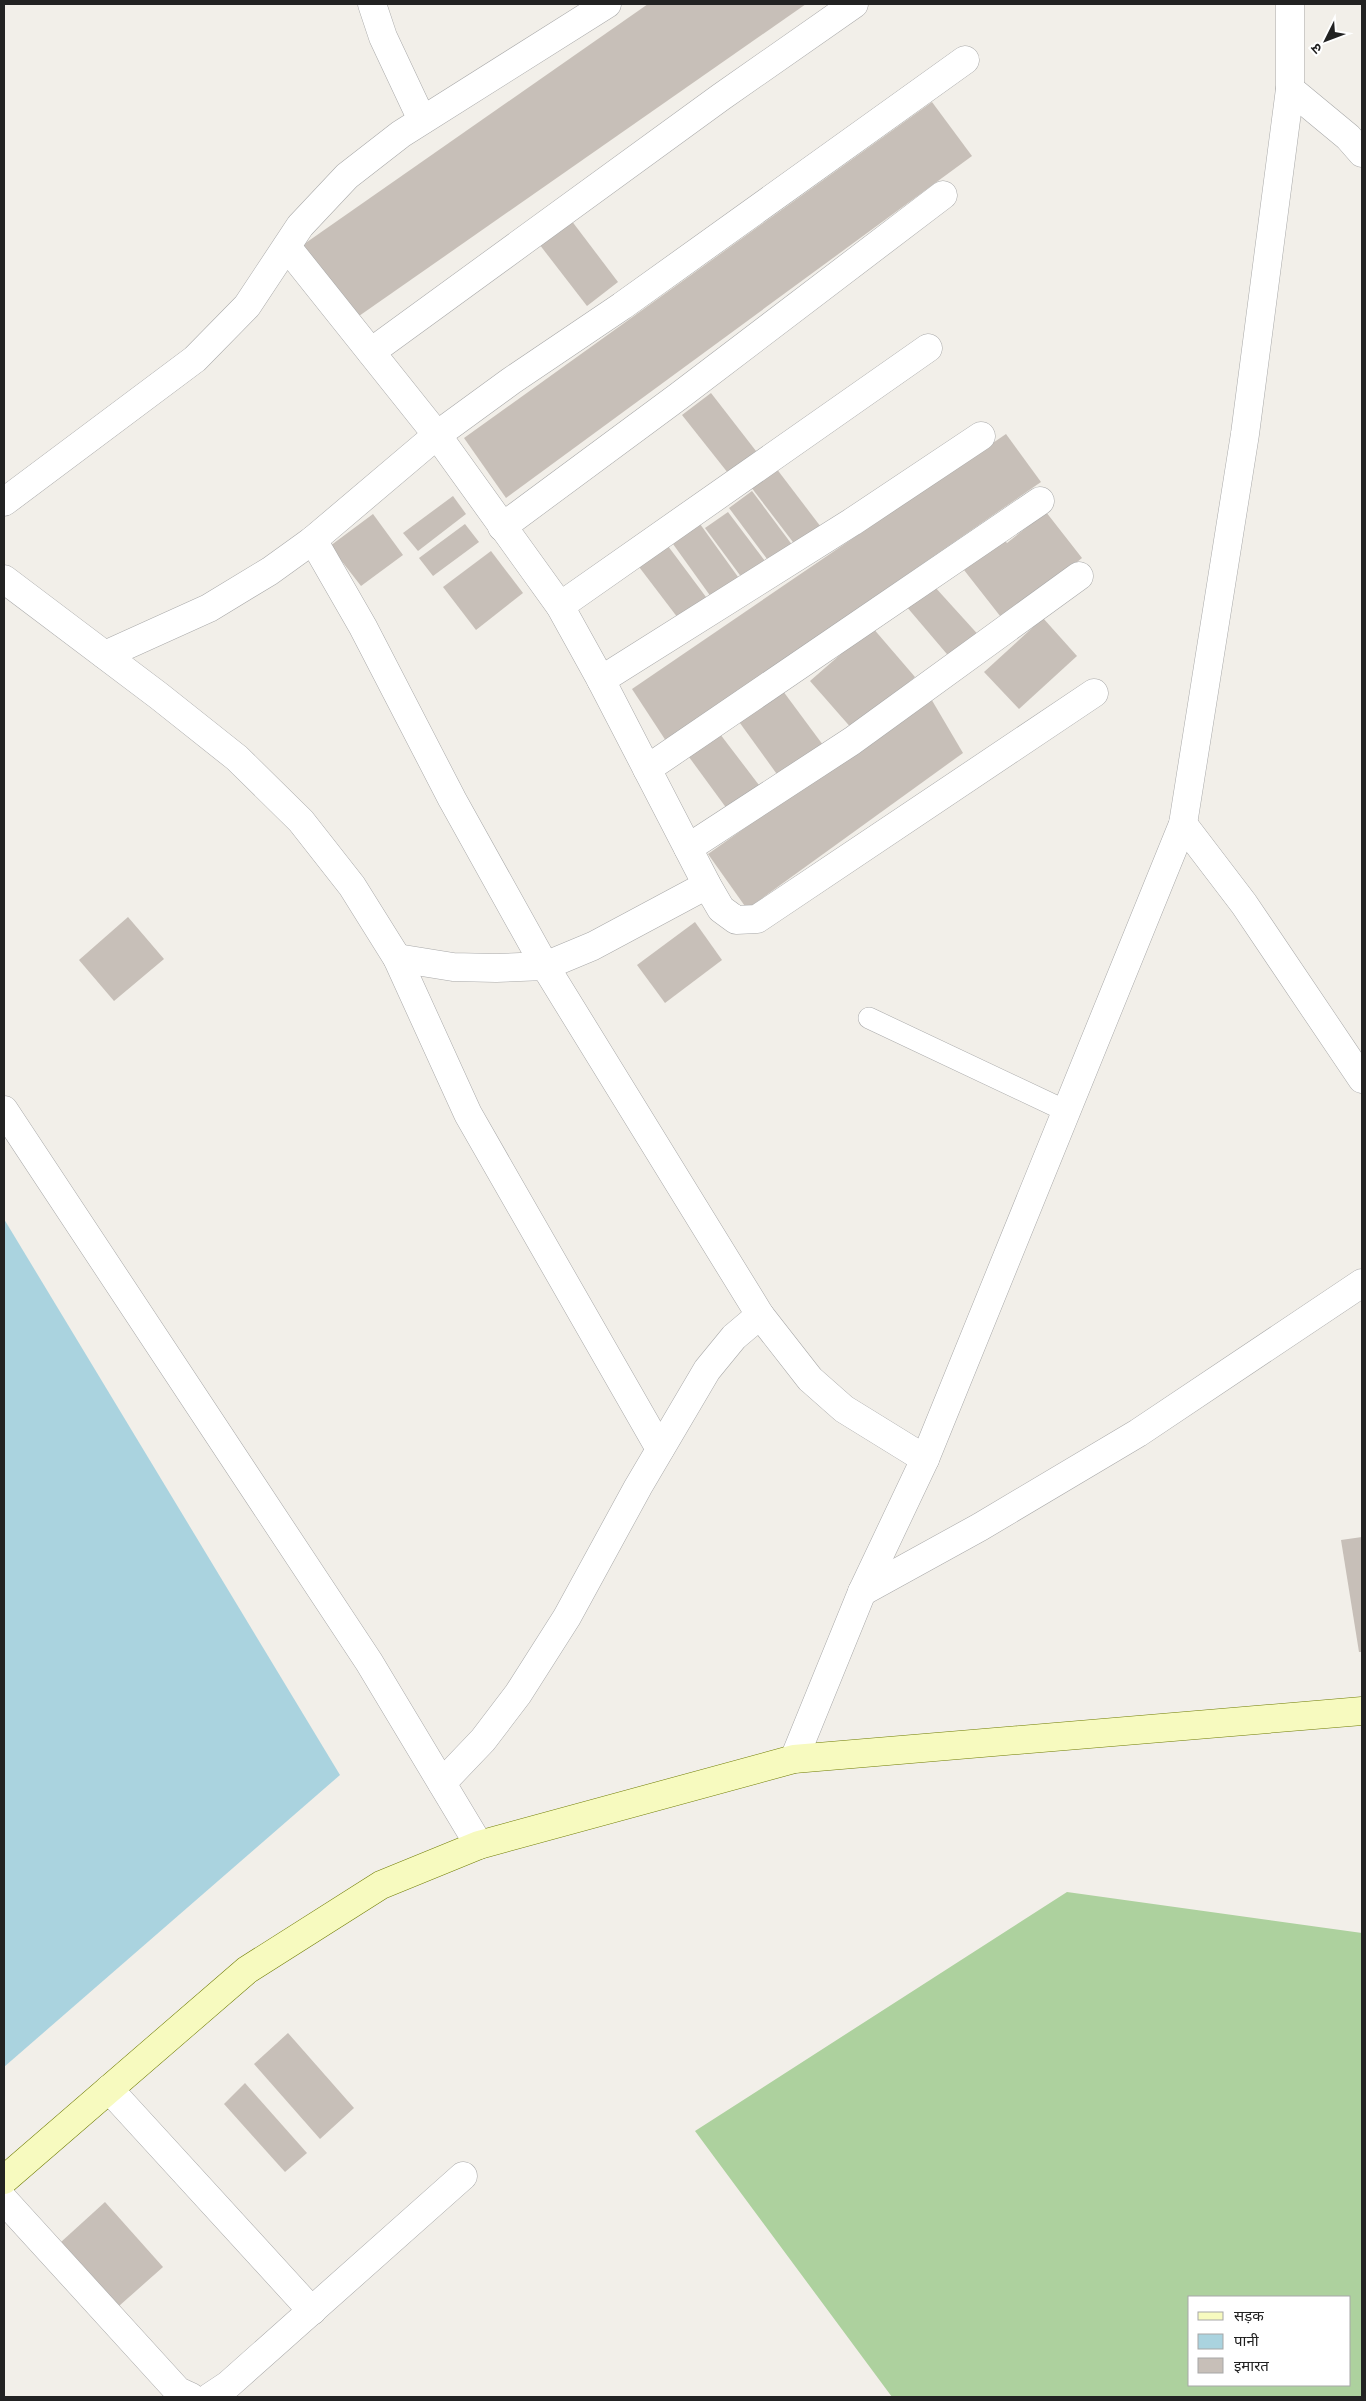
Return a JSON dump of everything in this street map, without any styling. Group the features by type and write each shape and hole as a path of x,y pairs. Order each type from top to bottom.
{"main road":[{"path":"4,2180 247,1970 381,1884 479,1846 794,1759 1362,1711"}],"street":[{"path":"372,4 383,37 422,120"},
{"path":"4,502 195,358 246,306 300,226 347,176 422,120 607,4"},
{"path":"371,352 713,102 854,4"},
{"path":"794,1759 862,1592 925,1459 1183,824 1245,434 1290,89 1290,4"},
{"path":"105,654 209,608 270,570 313,540 437,435 511,381 622,306 965,60"},
{"path":"1290,89 1348,137 1362,153"},
{"path":"502,527 679,396 942,195"},
{"path":"287,246 437,435 560,606 721,909 736,920 757,919 1094,693"},
{"path":"560,606 928,348"},
{"path":"601,680 852,522 981,436"},
{"path":"647,769 1040,501"},
{"path":"313,540 363,627 452,799 545,966 760,1315 810,1379 844,1409 925,1459"},
{"path":"688,848 852,741 1079,576"},
{"path":"4,578 105,654 237,758 301,821 352,886 397,958 468,1114 660,1449"},
{"path":"1183,824 1244,904 1362,1079"},
{"path":"397,958 453,967 545,966 593,946 707,884"},
{"path":"4,1110 369,1662 479,1846"},
{"path":"862,1592 980,1527 1138,1433 1362,1283"},
{"path":"442,1784 483,1740 518,1694 567,1617 660,1449 707,1370 734,1336 760,1315"},
{"path":"109,2089 312,2311"},
{"path":"210,2397 228,2385 463,2176"},
{"path":"4,2200 178,2391 191,2397"}],"lane":[{"path":"870,1018 1066,1112"}],"green space":[{"path":"1067,1892 1362,1933 1362,2397 892,2397 695,2131"}],"water":[{"path":"4,1219 340,1775 4,2067"}],"building":[{"path":"648,4 806,4 349,323 297,249"},
{"path":"932,102 972,156 506,498 464,438"},
{"path":"568,216 618,282 587,306 536,240"},
{"path":"711,393 756,451 728,473 682,415"},
{"path":"1006,434 1041,482 666,741 632,689"},
{"path":"776,468 824,531 799,550 751,487"},
{"path":"752,491 793,546 770,563 729,508"},
{"path":"453,496 466,514 418,551 403,533"},
{"path":"728,512 768,565 745,582 705,528"},
{"path":"1046,512 1082,558 1004,621 964,570 1003,539 1007,543"},
{"path":"373,514 403,555 361,586 330,546"},
{"path":"465,524 479,542 433,576 419,558"},
{"path":"700,524 741,581 714,601 673,544"},
{"path":"662,538 709,601 681,622 633,559"},
{"path":"491,551 523,593 476,630 443,587"},
{"path":"934,586 983,640 952,660 906,606"},
{"path":"1043,618 1077,656 1019,709 984,672"},
{"path":"872,627 915,677 853,730 810,681"},
{"path":"780,687 823,745 779,777 737,719"},
{"path":"930,697 963,753 747,909 708,854"},
{"path":"720,734 762,789 730,813 689,757"},
{"path":"128,917 164,959 114,1001 79,960"},
{"path":"695,922 722,960 665,1003 637,965"},
{"path":"1362,1537 1362,1652 1359,1652 1341,1540"},
{"path":"288,2033 354,2108 320,2139 254,2064"},
{"path":"245,2083 307,2153 285,2172 224,2104"},
{"path":"105,2202 163,2267 119,2306 61,2242"}]}
